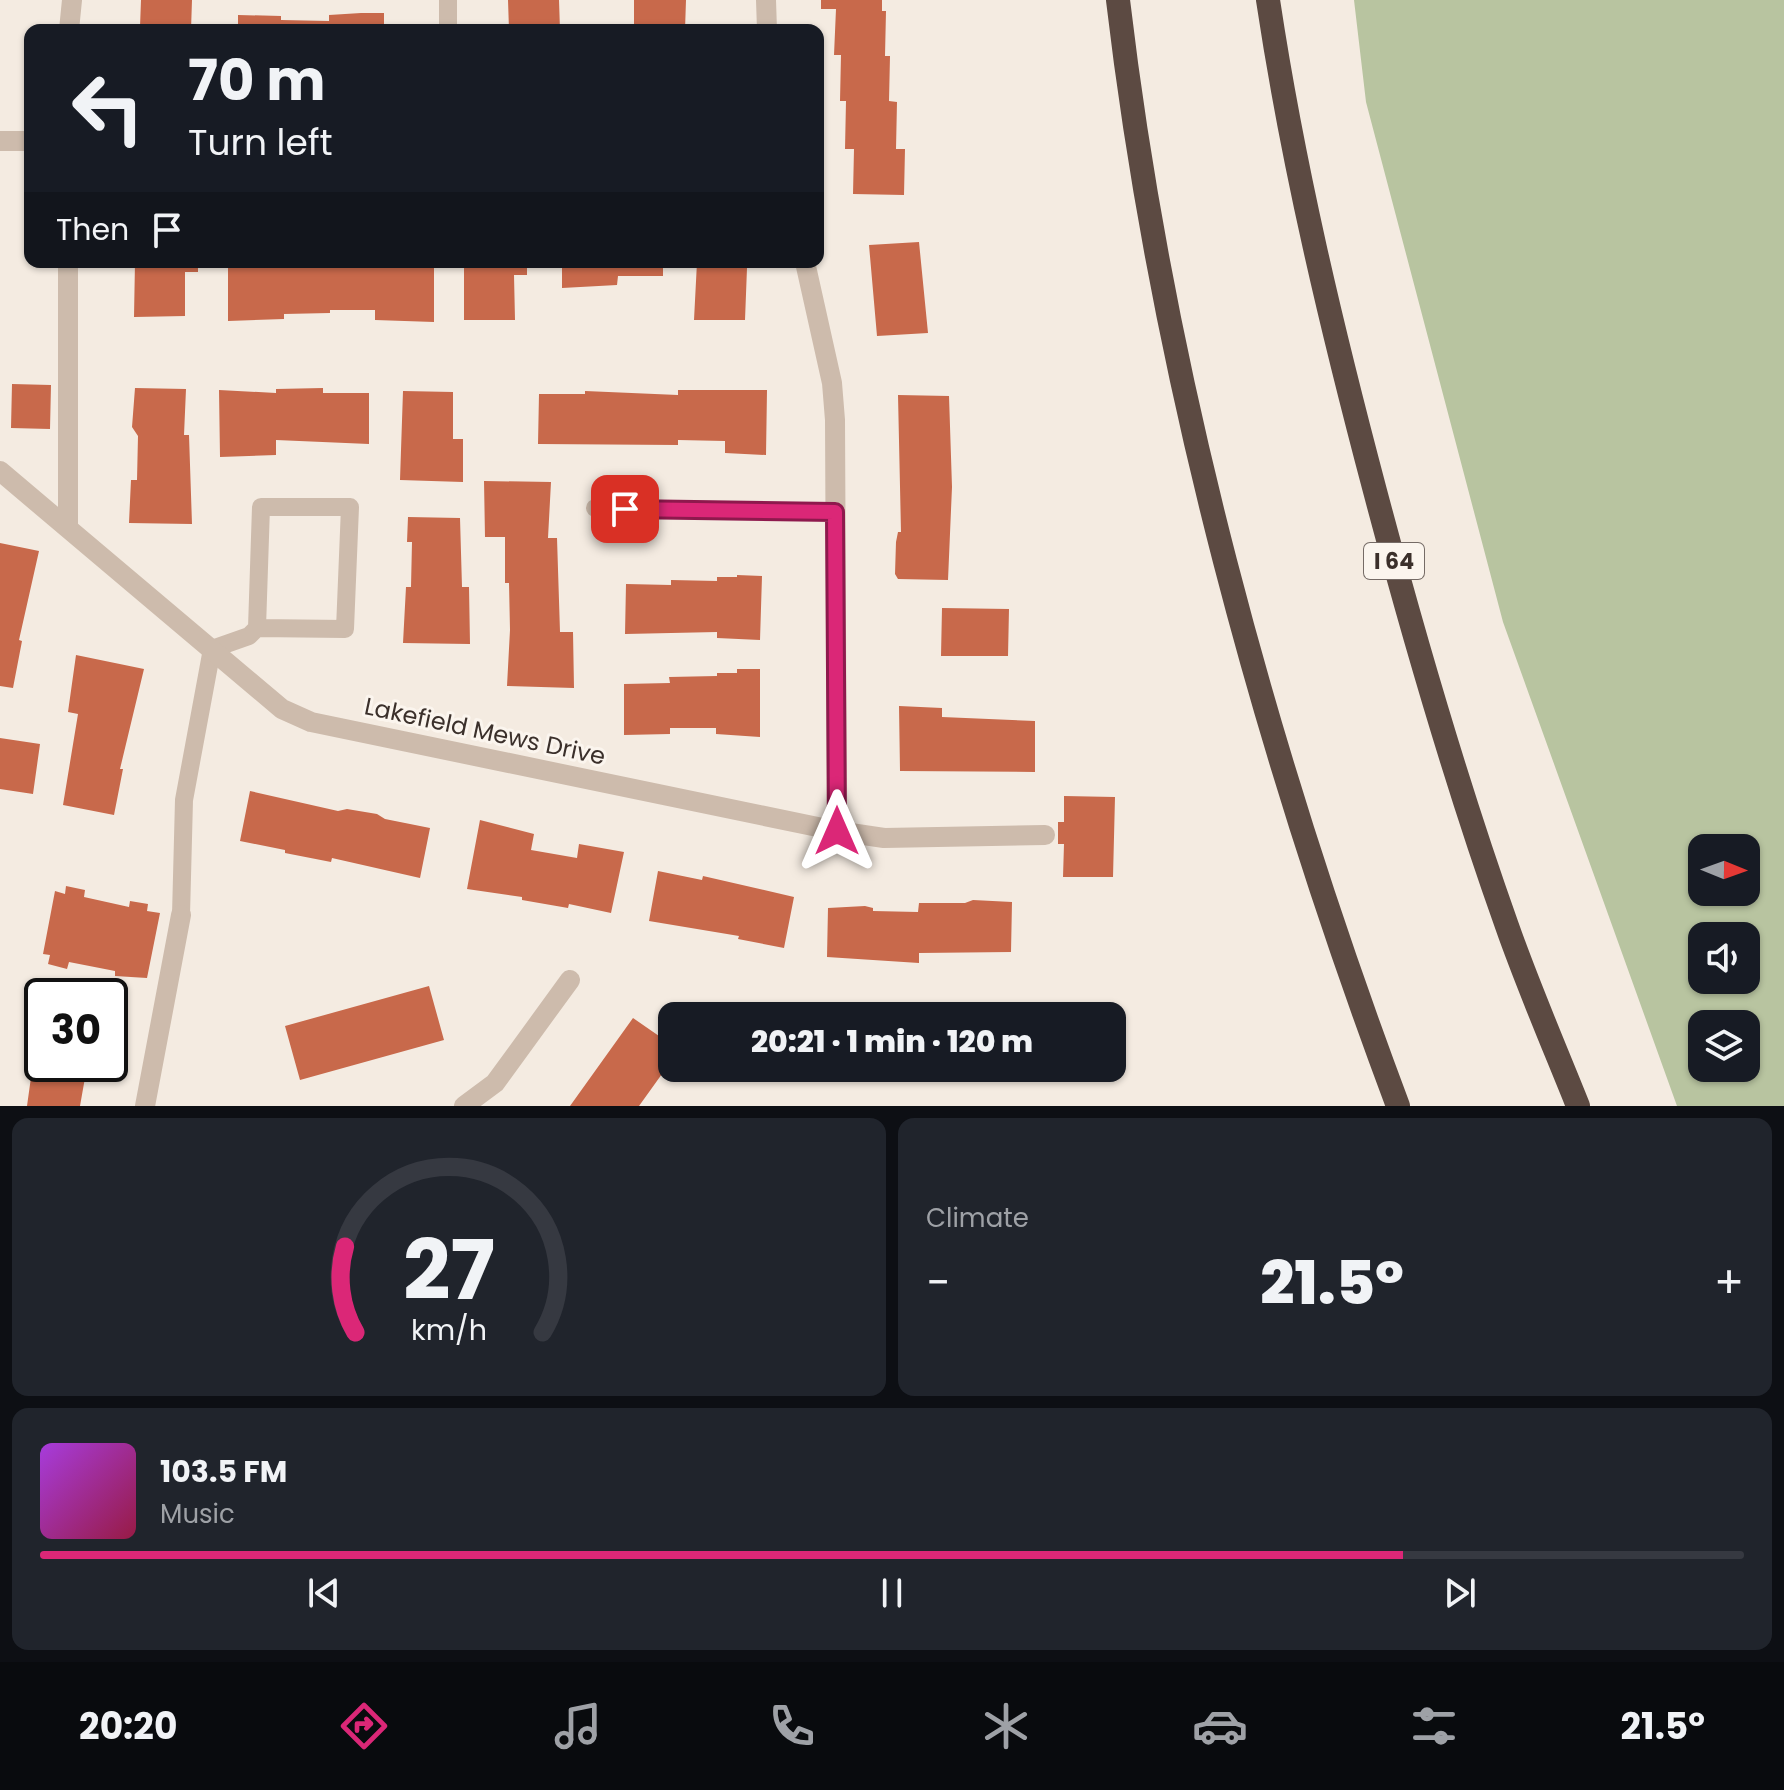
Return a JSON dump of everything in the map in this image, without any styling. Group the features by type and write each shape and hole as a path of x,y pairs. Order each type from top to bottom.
{"highway":[{"path":"1118,0 1156,244 1187,397 1241,617 1293,805 1336,939 1398,1106"},
{"name":"I 64","path":"1268,0 1311,234 1341,362 1416,644 1452,766 1507,927 1578,1106"}],"street":[{"path":"70,24 72,0"},
{"path":"766,0 767,24"},
{"path":"0,141 24,141"},
{"path":"68,268 68,527"},
{"path":"806,268 832,383 837,831"},
{"name":"Lakefield Mews Drive","path":"0,471 282,709 311,722 837,831 884,838 1045,835"},
{"path":"145,1106 181,915"},
{"path":"464,1106 495,1083 570,980"}],"lane":[{"path":"448,0 448,24"},
{"path":"181,915 184,800 212,649 249,636 257,628 261,507 350,507 345,629 257,628"},
{"path":"595,508 835,512"}],"green space":[{"path":"1354,0 1784,0 1784,1106 1677,1106 1503,622 1366,102"}],"building":[{"path":"141,0 192,0 191,24 140,24"},
{"path":"508,0 559,0 560,24 509,24"},
{"path":"634,0 686,0 685,24 634,24"},
{"path":"821,0 882,0 882,11 886,11 885,56 890,56 889,101 897,102 896,149 905,149 904,195 853,194 854,149 845,149 846,101 840,101 841,55 834,55 836,9 821,9"},
{"path":"384,13 384,24 238,24 238,15 329,21 329,15"},
{"path":"919,242 928,333 877,336 869,245"},
{"path":"135,268 198,268 198,272 185,272 185,316 134,317"},
{"path":"228,268 434,268 434,322 375,320 375,310 330,310 330,313 284,314 284,319 228,321"},
{"path":"464,268 527,268 527,275 514,275 515,320 464,320"},
{"path":"562,268 663,268 663,276 618,276 617,285 562,288"},
{"path":"697,268 747,268 745,320 694,320"},
{"path":"12,384 51,385 50,429 11,428"},
{"path":"135,388 186,389 184,435 189,435 192,524 129,523 131,480 137,480 138,436 132,427"},
{"path":"323,388 323,393 369,393 369,444 276,440 276,455 220,457 219,390 276,393 276,389"},
{"path":"678,390 767,390 766,455 725,453 725,441 678,440 678,445 538,444 539,394 585,394 585,391 678,395"},
{"path":"403,391 453,392 453,439 463,439 463,482 400,480"},
{"path":"898,395 949,396 952,487 948,580 898,579 895,574 896,542 898,532 901,532"},
{"path":"484,481 551,482 548,538 557,538 560,632 573,632 574,688 507,686 510,630 509,583 505,583 505,537 485,537"},
{"path":"408,517 460,518 462,587 469,587 470,644 403,643 406,587 411,587 412,542 407,542"},
{"path":"0,543 39,551 19,640 22,641 13,688 0,686"},
{"path":"762,576 760,640 717,638 717,632 625,634 626,584 671,585 671,580 717,581 717,577"},
{"path":"942,608 1009,609 1008,656 941,656"},
{"path":"76,655 144,669 120,769 123,769 114,815 63,805 78,714 68,712"},
{"path":"737,669 760,669 760,737 716,734 716,728 670,728 670,734 624,735 624,684 670,683 669,677 717,676 717,673 737,673"},
{"path":"899,706 942,708 942,717 1035,721 1035,772 900,771"},
{"path":"0,738 40,744 33,794 0,789"},
{"path":"250,791 338,811 347,809 377,814 385,819 430,828 420,878 332,858 331,862 285,853 285,850 240,841"},
{"path":"1064,796 1115,797 1113,877 1063,877 1064,844 1058,844 1058,822 1064,822"},
{"path":"480,820 534,834 531,850 577,858 579,844 624,852 611,913 467,889"},
{"path":"658,871 702,880 703,876 794,897 784,948 738,939 739,936 649,921"},
{"path":"66,886 85,890 84,897 129,907 130,901 148,904 147,911 160,913 147,978 115,976 115,971 69,962 67,969 48,964 50,955 43,954 55,891 65,894"},
{"path":"973,900 1012,902 1011,952 919,953 919,963 827,957 828,908 865,906 873,908 873,911 918,912 919,903 965,903"},
{"path":"429,986 444,1040 300,1080 285,1026"},
{"path":"633,1018 658,1035 658,1080 639,1106 570,1106"},
{"path":"30,1082 84,1082 80,1106 27,1106"}],"route":[{"path":"625,509 835,512 837,831"}]}
